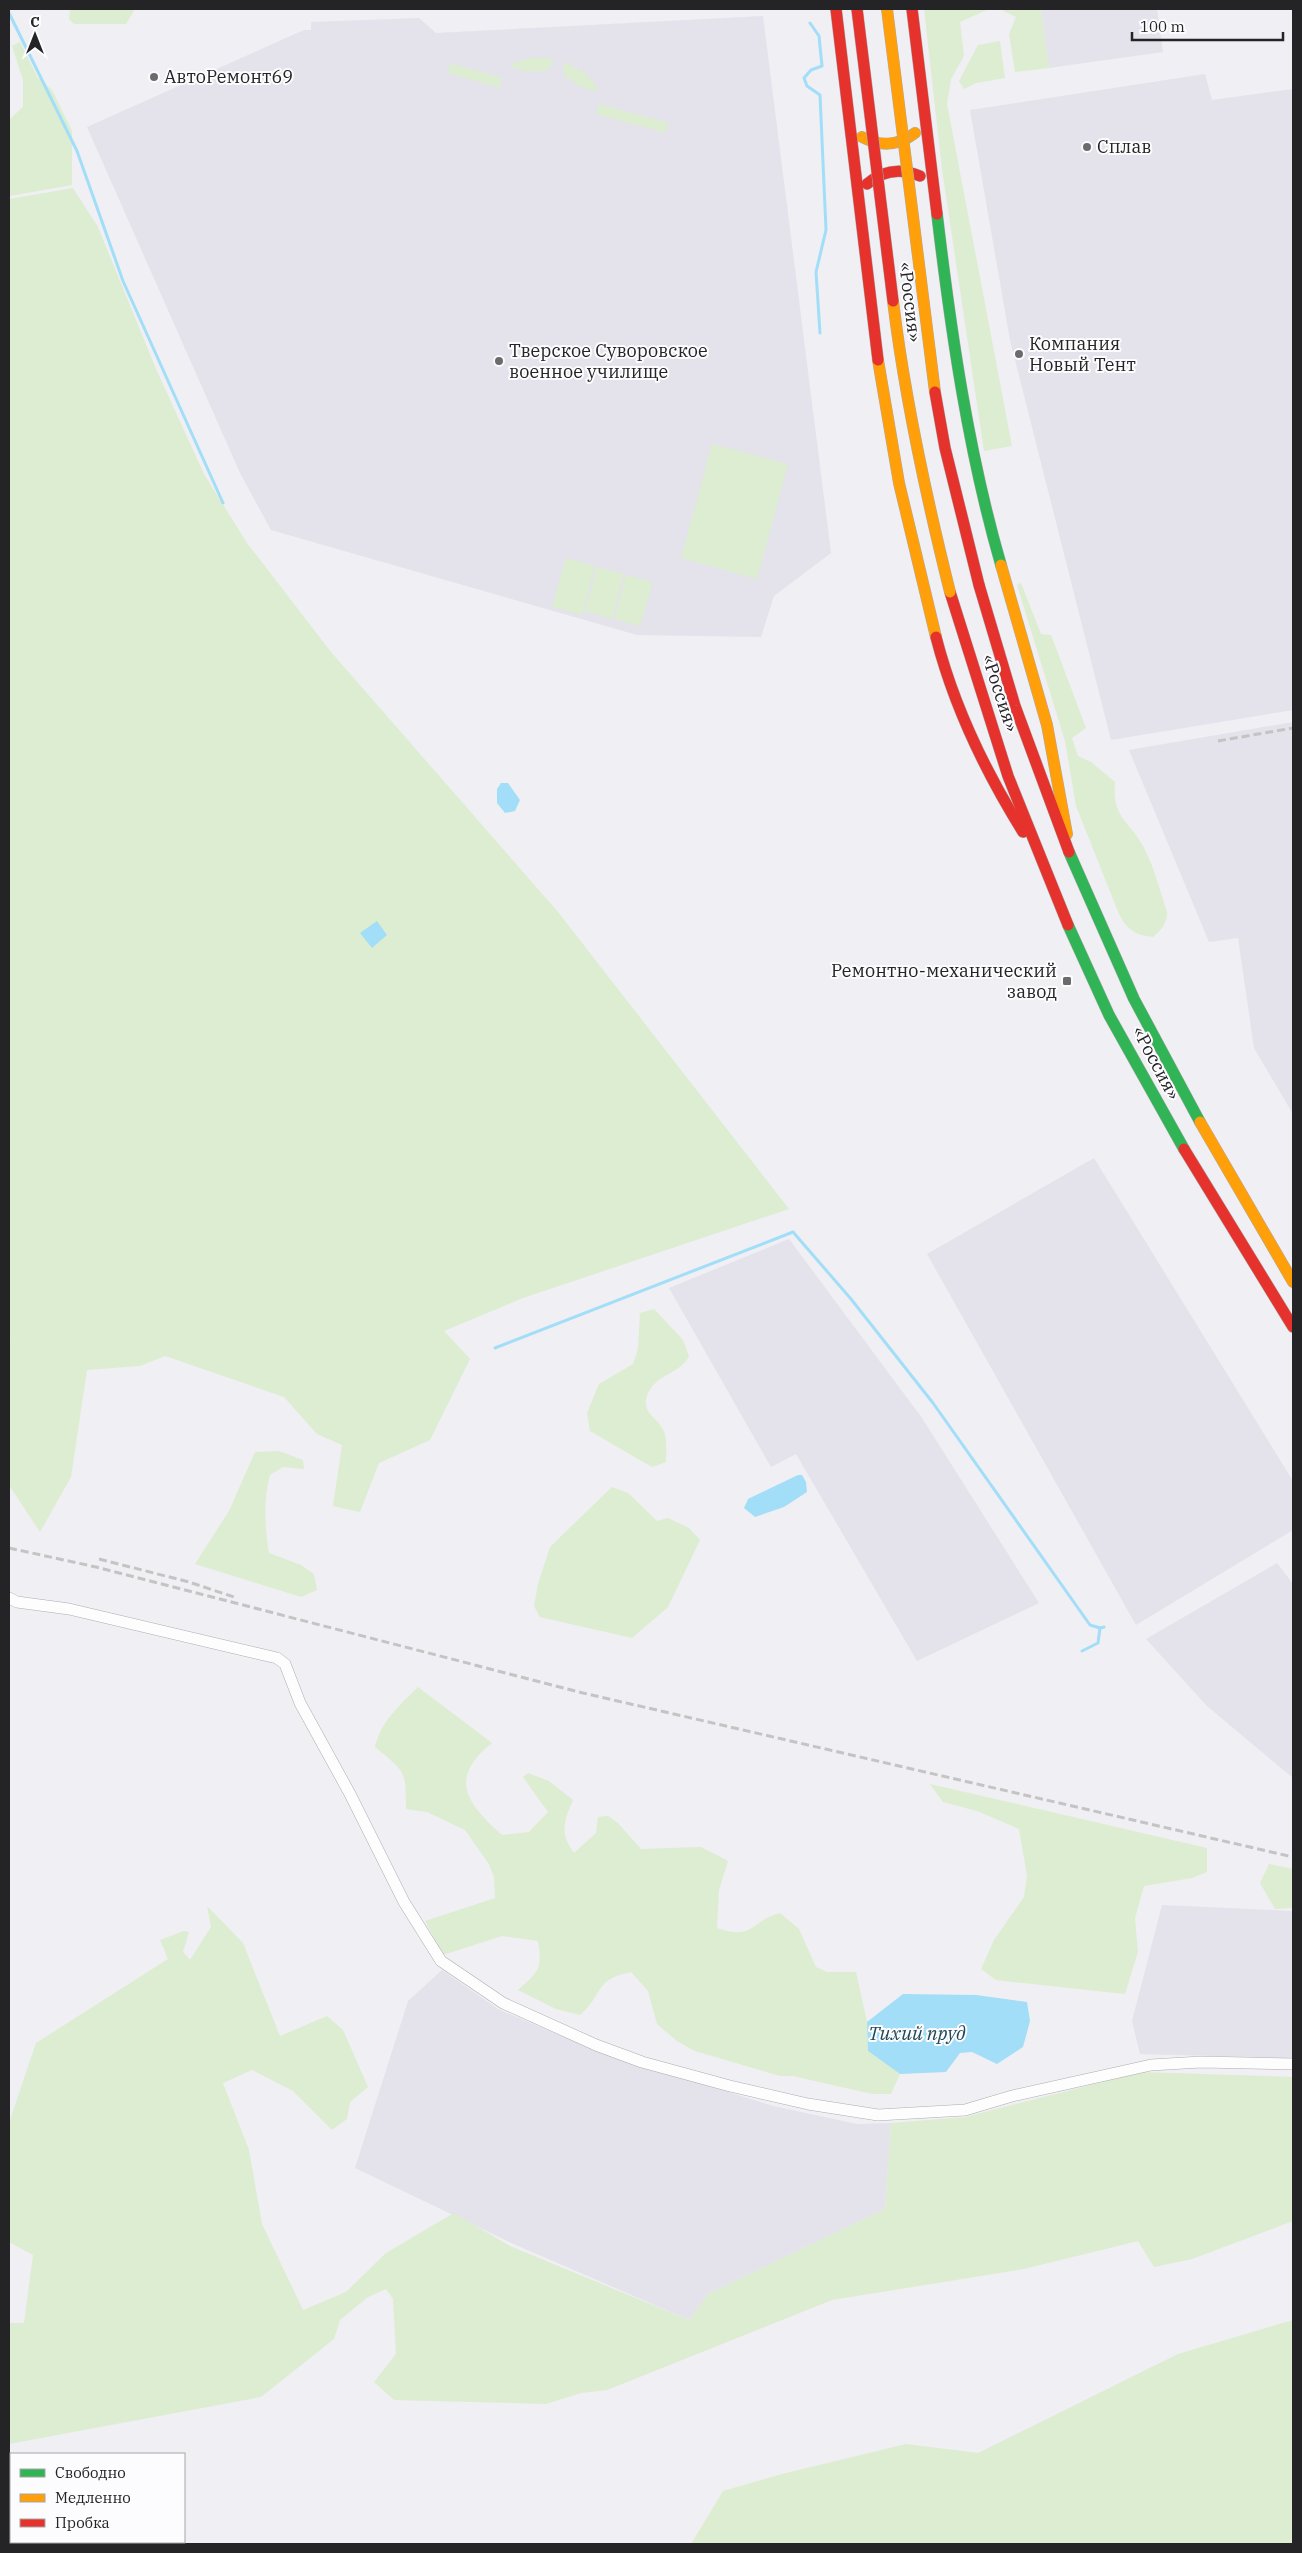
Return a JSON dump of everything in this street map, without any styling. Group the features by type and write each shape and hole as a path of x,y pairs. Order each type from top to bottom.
{"main road":[{"path":"836,9 876,353 897,480 928,607 952,690 976,749 1012,815 1044,865"},
{"name":"«Россия»","path":"858,9 902,374 928,503 950,592 976,679 1015,793 1070,930 1138,1069 1190,1160 1291,1324 1293,1335"},
{"name":"«Россия»","path":"886,9 931,367 945,448 978,585 1021,724 1071,854 1109,945 1164,1056 1293,1282"},
{"path":"912,9 946,294 973,444 990,527 1047,725 1071,854"},
{"path":"850,125 858,135 870,142 889,145 902,142 913,136 925,120"},
{"path":"858,197 869,182 880,175 892,171 917,175 932,186"}],"street":[{"path":"9,1598 17,1602 69,1609 277,1658 284,1664 300,1703 350,1794 404,1902 441,1961 503,2003 596,2045 642,2062 730,2086 808,2104 878,2115 965,2110 1012,2096 1151,2065 1200,2062 1293,2064"}],"shaded area":[{"path":"1041,9 1157,9 1163,52 1049,68"},
{"name":"Тверское Суворовское военное училище","path":"763,16 831,553 774,596 761,637 637,635 271,530 240,473 87,127 304,30 311,30 311,22 419,18 436,33"},
{"path":"1205,74 1212,100 1293,89 1293,710 1111,740 1010,340 970,110"},
{"path":"1293,722 1293,1114 1254,1048 1238,938 1209,942 1129,750"},
{"path":"1094,1158 1293,1481 1293,1530 1136,1625 927,1254"},
{"path":"789,1239 922,1418 1039,1603 917,1661 796,1454 771,1467 669,1288"},
{"path":"1277,1563 1293,1584 1293,1778 1207,1706 1146,1639"},
{"path":"1162,1905 1293,1911 1293,2058 1140,2054 1132,2021"},
{"path":"442,1970 498,2009 594,2050 773,2106 857,2124 891,2123 885,2209 708,2294 689,2320 516,2245 355,2168 408,2001"}],"green space":[{"path":"70,9 135,9 126,24 74,24 69,19"},
{"path":"924,9 989,9 960,22 964,56 951,79 947,104 1012,446 984,451 942,169"},
{"path":"1000,9 1041,9 1049,68 1015,72 1009,34 1016,17"},
{"path":"1000,41 1005,78 976,83 964,89 959,81 978,45"},
{"path":"20,42 38,78 52,90 72,131 72,185 10,196 9,120 23,107 23,80 12,46"},
{"path":"530,58 553,58 552,65 546,71 521,71 510,64"},
{"path":"565,62 585,73 599,89 586,89 564,76 563,68"},
{"path":"450,63 502,78 500,88 448,73"},
{"path":"599,104 669,123 666,133 596,114"},
{"path":"73,188 98,227 156,369 204,474 247,543 331,652 558,912 789,1209 523,1298 444,1331 470,1359 430,1440 379,1463 360,1512 333,1506 342,1445 317,1434 284,1397 165,1356 140,1366 87,1370 71,1477 40,1532 9,1485 9,1340 11,1338 9,1336 9,199"},
{"path":"712,444 788,464 757,579 681,558"},
{"path":"566,558 595,566 582,615 552,607"},
{"path":"597,567 624,574 612,619 585,611"},
{"path":"626,575 653,582 640,626 614,619"},
{"path":"1021,583 1041,634 1051,635 1086,728 1072,738 1078,756 1091,762 1115,782 1116,803 1119,811 1143,846 1154,870 1167,912 1163,926 1153,937 1132,931 1119,914 1076,806 1065,741 1017,585"},
{"path":"654,1309 683,1340 689,1356 681,1366 653,1385 646,1399 648,1410 663,1429 666,1441 666,1462 652,1467 590,1431 587,1413 599,1384 633,1364 638,1349 640,1313"},
{"path":"279,1451 303,1460 304,1469 283,1467 270,1475 266,1494 266,1534 269,1553 301,1565 314,1574 317,1590 301,1597 195,1564 229,1511 255,1452"},
{"path":"612,1487 628,1493 657,1521 668,1518 689,1528 700,1540 668,1607 632,1638 540,1617 534,1606 538,1584 550,1547"},
{"path":"418,1687 492,1743 478,1756 470,1768 466,1779 467,1790 471,1801 479,1812 502,1835 529,1832 548,1812 523,1777 528,1773 549,1781 573,1800 564,1827 566,1839 574,1853 596,1833 598,1817 608,1816 618,1823 641,1849 701,1847 728,1861 719,1890 717,1928 729,1931 746,1931 770,1916 780,1913 799,1929 816,1967 827,1972 856,1972 867,2022 868,2051 900,2074 891,2094 872,2094 793,2076 780,2076 695,2051 677,2041 657,2024 648,1991 631,1972 619,1975 605,1983 580,2015 556,2009 518,1990 530,1979 537,1969 540,1958 538,1941 502,1936 443,1955 425,1921 495,1898 494,1877 489,1864 465,1830 427,1812 406,1809 402,1772 375,1747 386,1721"},
{"path":"930,1784 1207,1848 1207,1872 1192,1878 1144,1886 1135,1918 1138,1952 1125,1994 996,1980 981,1969 994,1940 1024,1897 1027,1876 1019,1829 977,1811 943,1802"},
{"path":"1269,1864 1293,1869 1293,1908 1275,1909 1260,1883"},
{"path":"207,1906 243,1943 280,2036 327,2016 343,2030 368,2087 350,2102 347,2119 332,2130 293,2091 252,2070 223,2083 249,2150 262,2224 303,2310 346,2292 386,2253 454,2213 510,2246 689,2320 708,2294 885,2209 891,2123 965,2117 1142,2072 1293,2077 1293,2221 1192,2259 1154,2267 1138,2241 1024,2269 832,2300 607,2390 581,2393 546,2404 394,2400 374,2382 396,2354 393,2299 386,2289 368,2297 340,2320 334,2339 261,2397 9,2444 9,2323 24,2323 33,2255 9,2242 9,2123 36,2043 168,1959 160,1940 184,1931 189,1932 183,1952 190,1960 211,1927"},
{"path":"1293,2320 1293,2544 691,2544 723,2491 782,2474 906,2444 978,2453 1178,2354"}],"water":[{"path":"501,783 508,783 520,800 515,811 505,813 497,803 497,789"},
{"path":"377,921 387,935 372,948 360,933"},
{"path":"798,1475 802,1475 806,1482 807,1492 784,1507 755,1517 744,1508 748,1499"},
{"name":"Тихий пруд","path":"903,1994 976,1995 1027,2002 1030,2021 1023,2047 997,2064 972,2052 960,2053 946,2072 900,2074 868,2051 867,2022"}],"waterway":[{"path":"9,13 77,151 123,281 223,503"},
{"path":"810,23 819,36 822,66 811,70 804,78 807,86 820,95 826,230 816,272 820,333"},
{"path":"495,1348 793,1232 851,1299 933,1403 1090,1625 1100,1628 1104,1627"},
{"path":"1082,1651 1098,1643 1100,1628"}],"railway":[{"path":"1218,741 1293,728"},
{"path":"9,1548 96,1567 583,1693 1293,1857"},
{"path":"99,1559 189,1582 237,1598"}],"traffic: fast":[{"path":"937,214 948,303 970,435 989,522 1001,565"},
{"path":"1069,852 1134,999 1200,1122"},
{"path":"1068,925 1109,1015 1184,1149"}],"traffic: slow":[{"path":"887,9 935,392"},
{"path":"862,137 883,144 889,144 902,141 915,133"},
{"path":"893,301 917,448 950,592"},
{"path":"878,360 899,483 936,637"},
{"path":"1001,565 1047,725 1067,834"},
{"path":"1200,1122 1293,1282"}],"traffic: jam":[{"path":"836,9 878,360"},
{"path":"857,9 893,301"},
{"path":"912,9 937,214"},
{"path":"867,184 879,176 892,172 899,171 920,176"},
{"path":"935,392 945,448 979,585"},
{"path":"979,585 1015,706 1069,852"},
{"path":"950,592 1008,776 1068,925"},
{"path":"936,637 943,663 972,738 996,786 1023,832"},
{"path":"1184,1149 1293,1327"}],"place":[{"name":"АвтоРемонт69","path":"154,77"},
{"name":"Сплав","path":"1087,147"},
{"name":"Компания Новый Тент","path":"1019,354"},
{"name":"Тверское Суворовское военное училище","path":"499,361"},
{"name":"Ремонтно-механический завод","path":"1067,981"}]}
